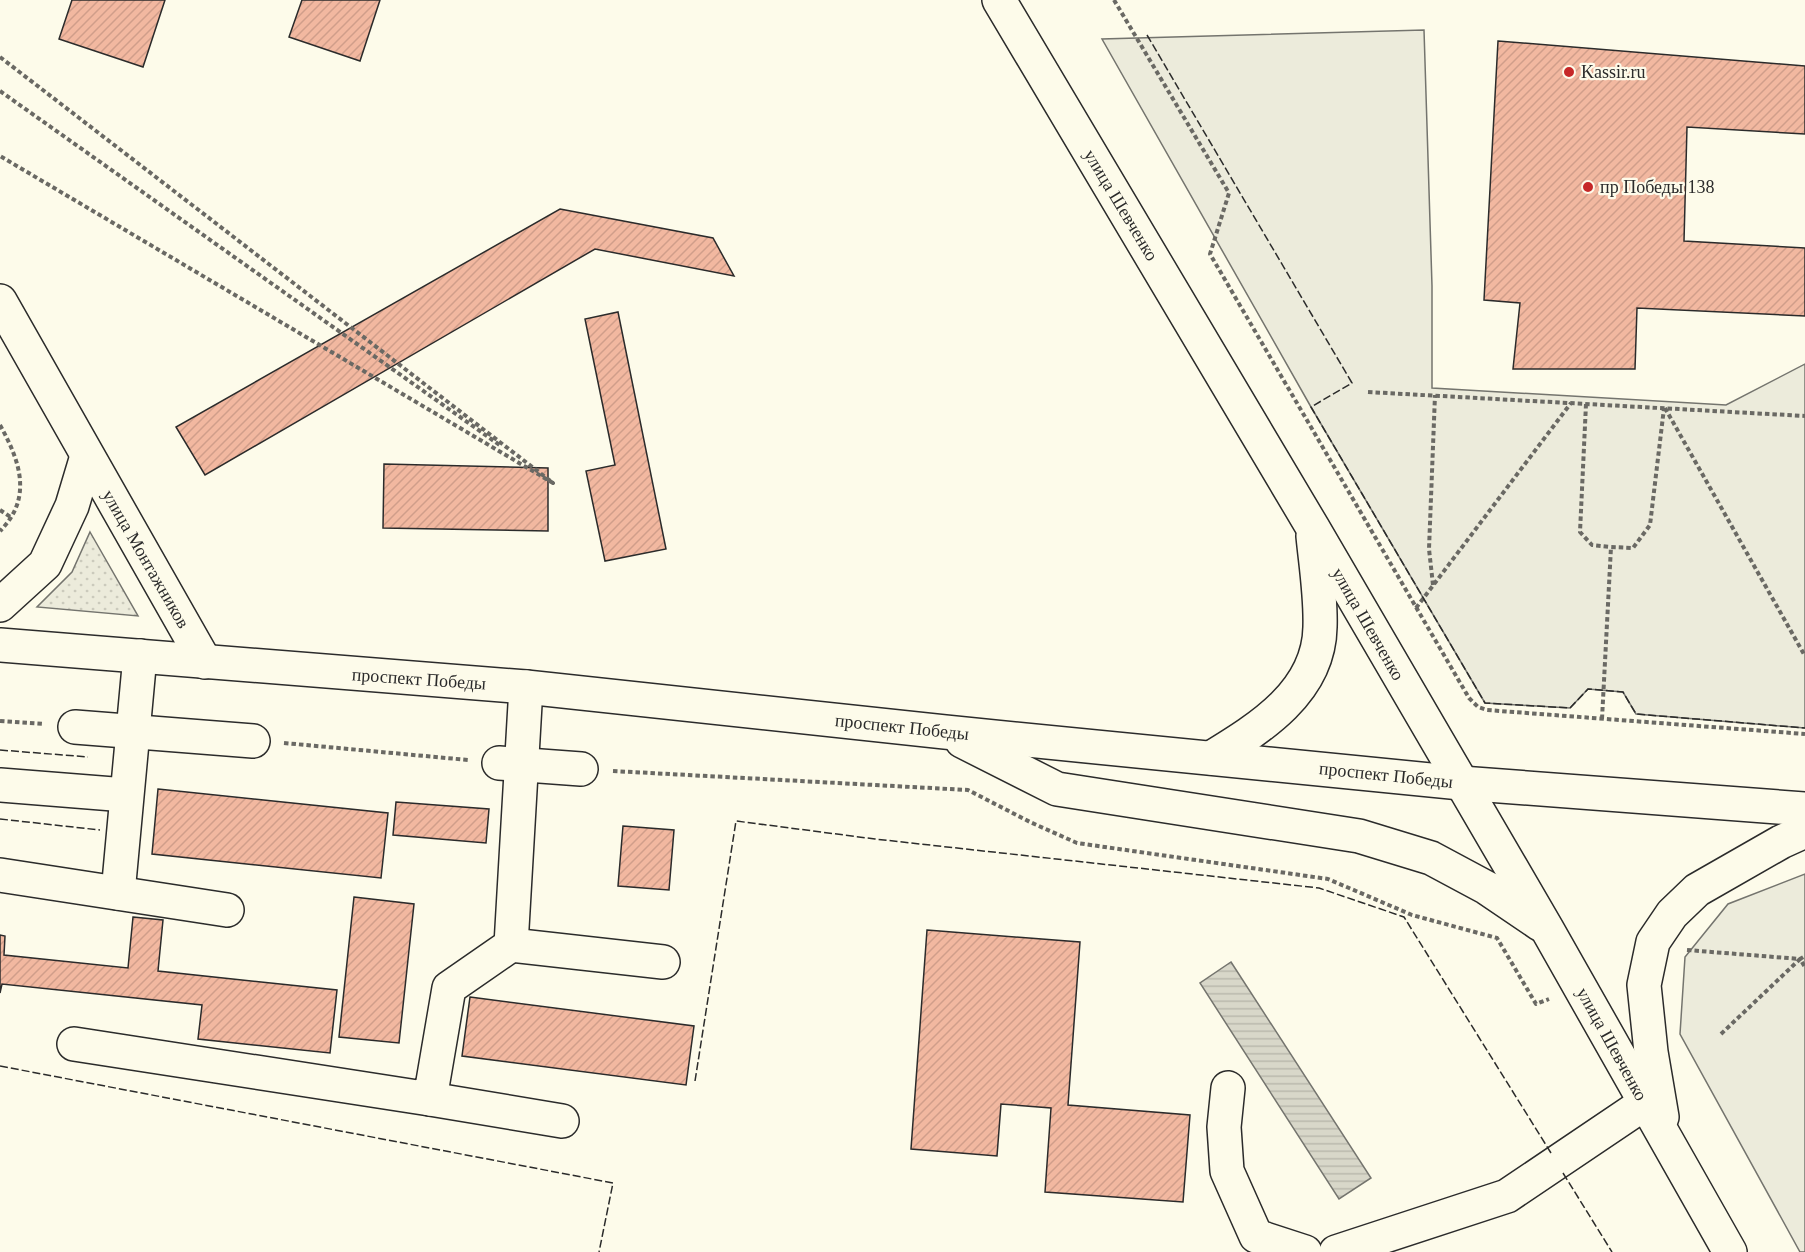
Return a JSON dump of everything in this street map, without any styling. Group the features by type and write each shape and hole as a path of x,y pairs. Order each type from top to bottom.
{"main road":[{"name":"улица Шевченко","path":"999,0 1313,528 1547,929 1730,1252"},
{"name":"улица Монтажников","path":"0,301 205,662"},
{"name":"улица Монтажников","path":"0,605 45,564 72,506 87,456"},
{"path":"1211,758 1256,731 1291,700 1315,662 1321,628 1313,528"},
{"name":"проспект Победы","path":"0,645 526,687 945,732 1461,783 1805,809"},
{"path":"118,893 140,656"},
{"path":"511,945 510,764 526,687"},
{"path":"75,727 253,741"},
{"path":"945,732 1057,789 1359,836 1431,858 1487,888 1547,929"},
{"path":"510,764 581,769"},
{"path":"0,784 126,795"},
{"path":"1665,1139 1651,1052 1644,985 1653,942 1672,914 1697,890 1781,842 1805,831"},
{"path":"0,875 227,910"},
{"path":"430,1099 449,987 511,945 663,962"},
{"path":"74,1044 562,1121"},
{"path":"1228,1088 1224,1127 1227,1171 1256,1236 1305,1252"},
{"path":"1336,1252 1507,1196 1646,1104"}],"path":[{"path":"1114,0 1228,193 1210,254 1469,698 1478,707 1487,710 1805,734"},
{"path":"0,57 553,483"},
{"path":"0,90 553,483"},
{"path":"0,156 553,483"},
{"path":"1368,392 1805,416"},
{"path":"1433,585 1429,549 1435,395"},
{"path":"1416,608 1571,403"},
{"path":"1586,404 1580,532 1592,545 1611,547 1633,548 1650,525 1664,408"},
{"path":"1664,408 1805,656"},
{"path":"0,425 18,462 21,488 12,518 0,531"},
{"path":"0,510 12,518"},
{"path":"1602,719 1611,547"},
{"path":"0,721 75,727"},
{"path":"253,741 510,764"},
{"path":"581,769 968,790 1077,843 1328,879 1412,915 1497,938 1536,1004 1552,998"},
{"path":"1687,950 1803,958"},
{"path":"1803,958 1805,967"},
{"path":"1721,1034 1803,958"}],"shaded area":[{"path":"1424,30 1432,286 1432,388 1726,405 1805,364 1805,728 1636,714 1623,692 1588,689 1570,708 1485,703 1311,407 1102,39"},
{"path":"90,532 138,616 37,607 72,572"},
{"path":"1805,874 1805,1252 1800,1252 1680,1034 1685,957 1728,904"},
{"path":"1231,962 1371,1178 1339,1199 1200,983"}],"building":[{"path":"72,0 165,0 143,67 59,39"},
{"path":"302,0 380,0 360,61 289,37"},
{"name":"пр Победы 138","path":"1498,41 1805,66 1805,134 1687,127 1684,241 1805,248 1805,316 1637,308 1635,369 1513,369 1520,303 1484,300"},
{"path":"560,209 713,238 734,276 595,249 205,475 176,427"},
{"path":"618,312 666,549 605,561 586,471 615,465 585,319"},
{"path":"384,464 548,468 548,531 383,528"},
{"path":"158,789 388,813 381,878 152,854"},
{"path":"396,802 489,809 486,843 393,835"},
{"path":"623,826 674,830 669,890 618,886"},
{"path":"354,897 414,904 399,1043 339,1037"},
{"path":"133,917 163,920 158,971 337,990 330,1053 198,1039 202,1005 2,984 0,993 0,935 5,936 4,955 128,968"},
{"path":"927,930 1080,942 1068,1105 1190,1115 1183,1202 1045,1192 1051,1108 1001,1104 997,1156 911,1149"},
{"path":"470,997 694,1026 686,1085 462,1056"}],"fence":[{"path":"1147,35 1352,383 1311,407 1485,703 1570,708 1588,689 1623,692 1636,714 1805,728"},
{"path":"0,750 88,757"},
{"path":"0,819 100,830"},
{"path":"695,1081 736,821 875,839 1319,888 1404,917 1551,1153"},
{"path":"0,1066 613,1183 599,1252"},
{"path":"1563,1173 1612,1252"}],"place":[{"name":"Kassir.ru","path":"1569,72"},
{"name":"пр Победы 138","path":"1588,187"}]}
